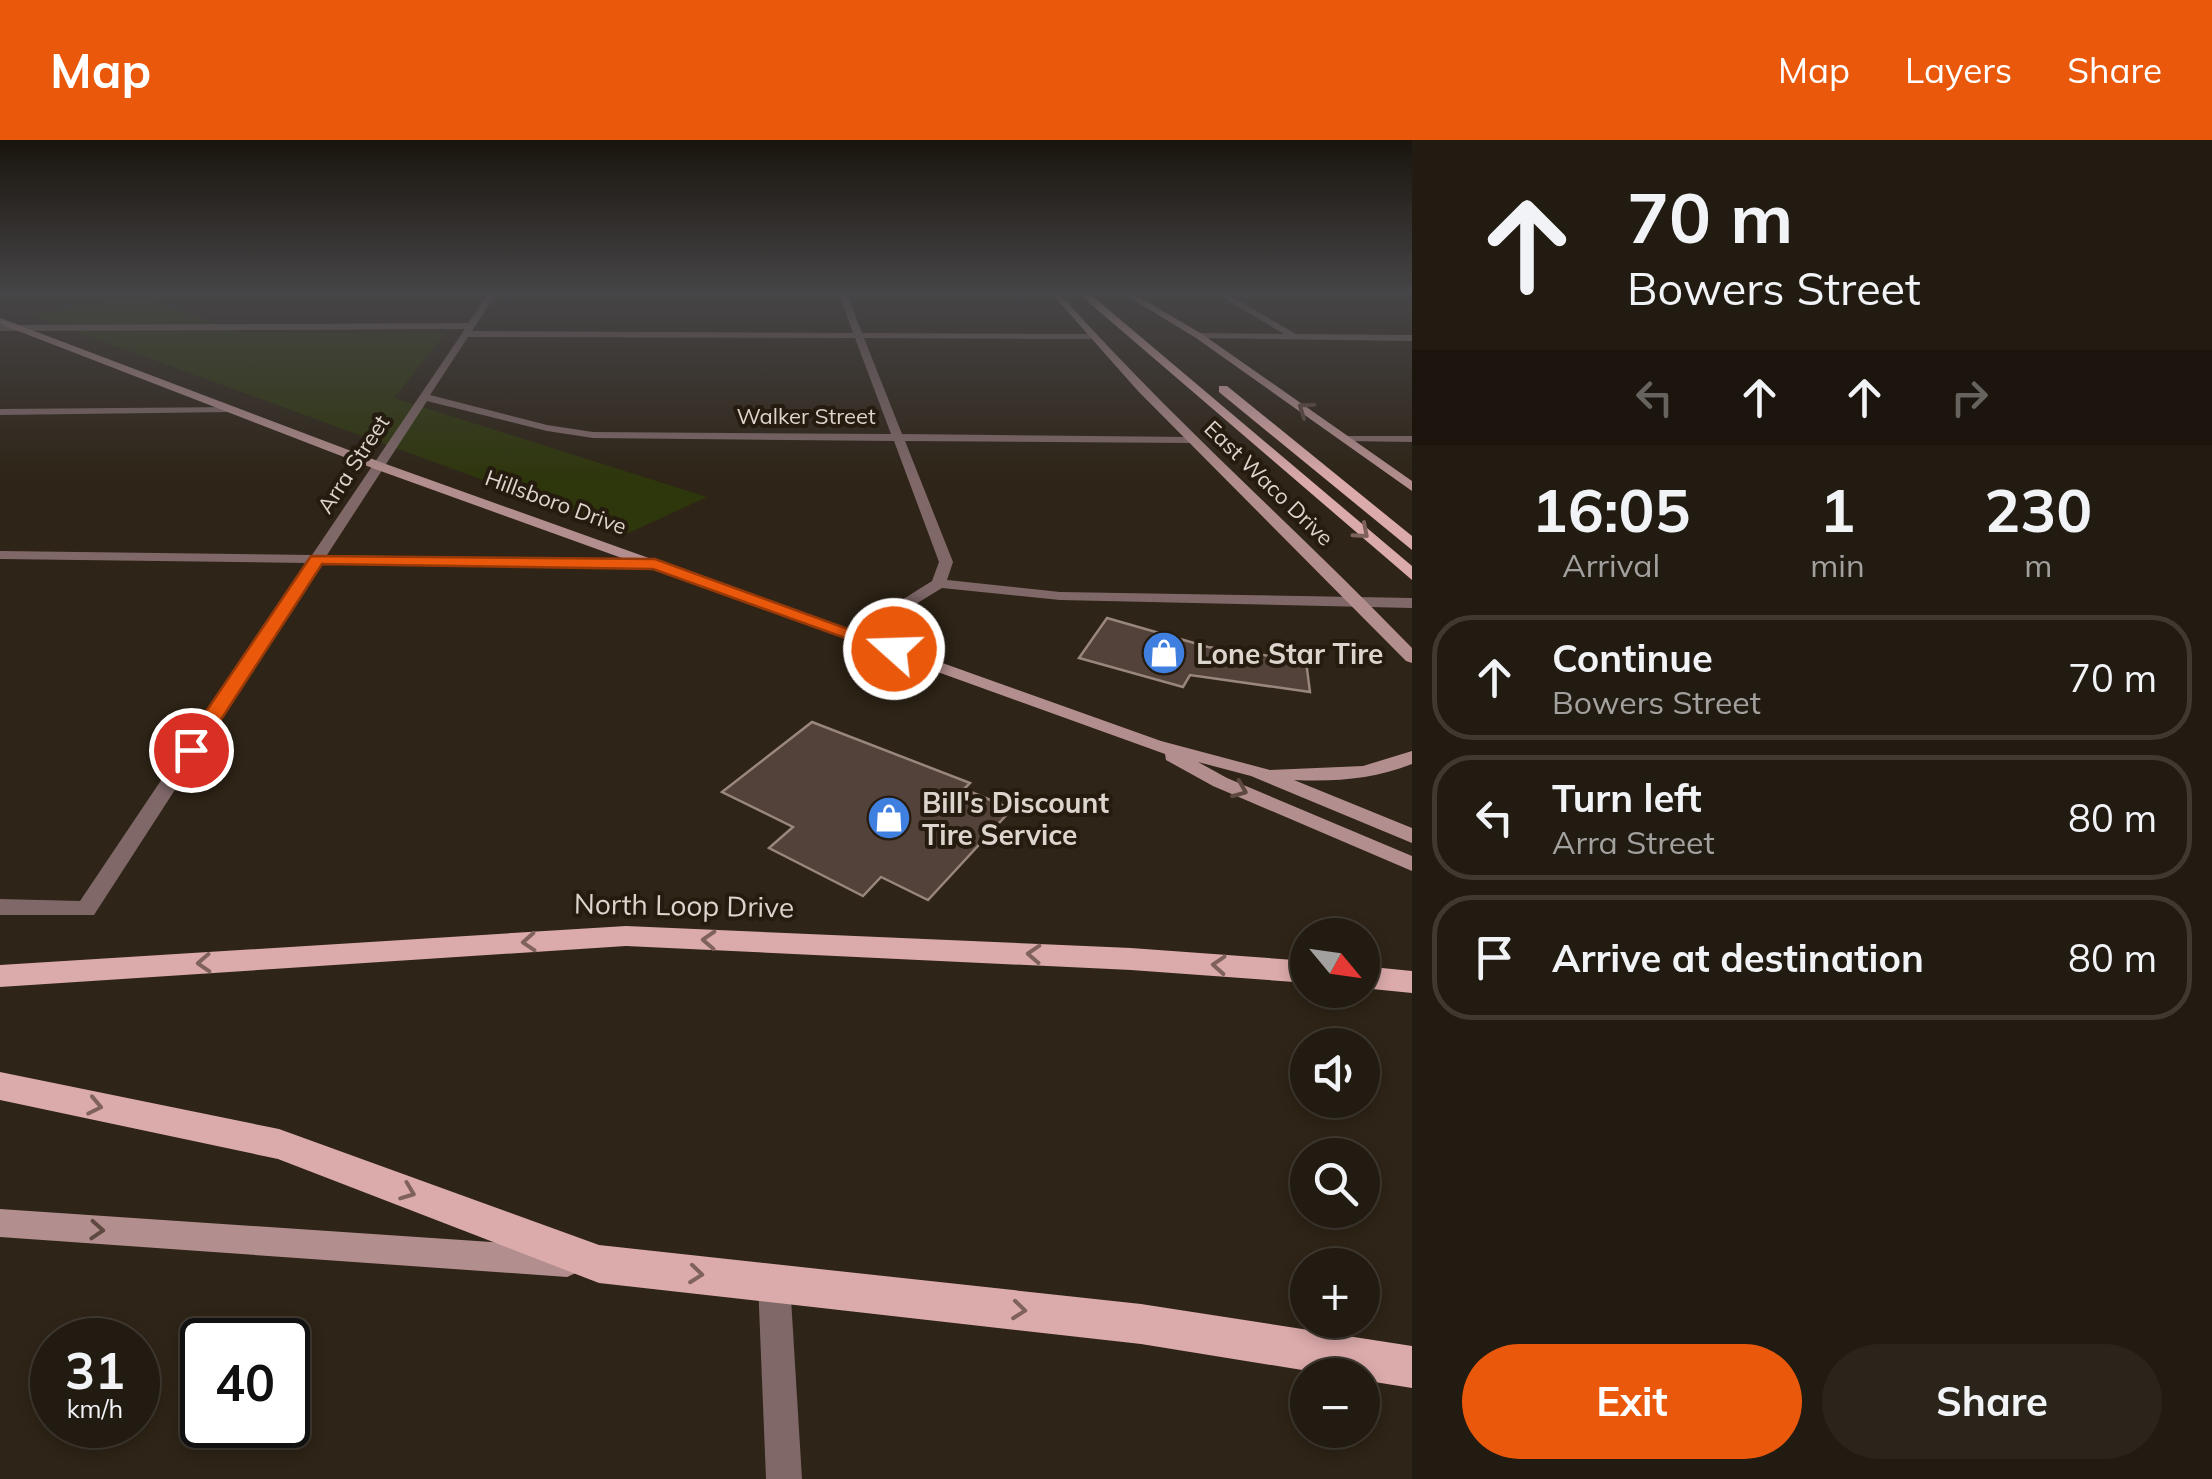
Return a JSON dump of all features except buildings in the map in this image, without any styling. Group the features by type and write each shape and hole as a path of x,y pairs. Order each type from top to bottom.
{"main road":[{"name":"East Waco Drive","path":"1157,356 1412,575"},
{"name":"East Waco Drive","path":"1205,375 1412,545"},
{"name":"North Loop Drive","path":"0,976 626,936 1132,959 1290,971"},
{"path":"1380,979 1412,982"},
{"path":"0,1086 279,1144 598,1264 1141,1324 1412,1367"}],"street":[{"name":"Hillsboro Drive","path":"93,356 379,466 1154,745 1258,772 1412,836"},
{"name":"Arra Street","path":"0,907 86,909 451,356"},
{"path":"857,635 938,583 946,562 868,356"},
{"name":"East Waco Drive","path":"1112,356 1412,658"},
{"path":"1229,356 1412,487"},
{"name":"Walker Street","path":"424,397 547,428 593,435 1191,440"},
{"path":"0,412 232,409"},
{"path":"1346,438 1412,439"},
{"path":"0,555 655,564"},
{"path":"938,583 1060,596 1412,603"},
{"name":"Hillsboro Drive","path":"1154,745 1220,782 1412,864"},
{"path":"1258,772 1305,776 1384,770 1412,758"},
{"path":"0,1223 598,1264"},
{"path":"774,1282 784,1479"}],"green space":[{"path":"144,356 427,356 394,398 707,497 629,533"}],"place":[{"name":"Lone Star Tire","path":"1164,653"},
{"name":"Bill's Discount Tire Service","path":"889,818"}],"route":[{"path":"191,750 317,559 655,564 894,649"}]}
